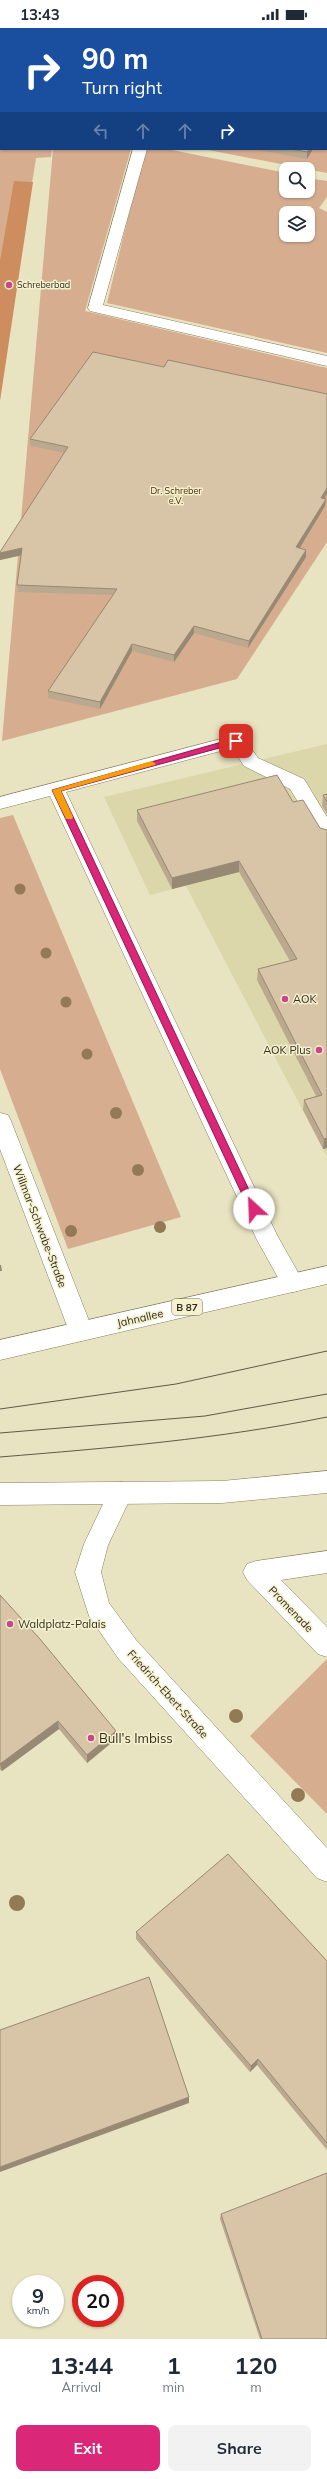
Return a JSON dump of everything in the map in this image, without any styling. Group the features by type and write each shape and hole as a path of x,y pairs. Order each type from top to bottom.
{"main road":[{"path":"140,150 95,308 327,361"},
{"path":"0,803 56,790 236,741 251,762 297,784 327,833"},
{"path":"56,790 268,1240 293,1283"},
{"name":"Willmar-Schwabe-Straße","path":"0,1121 61,1284 81,1331"},
{"name":"Jahnallee","path":"0,1350 327,1275"},
{"path":"0,1494 222,1492 327,1482"},
{"name":"Friedrich-Ebert-Straße","path":"121,1493 96,1544 88,1572 98,1608 127,1649 327,1868"},
{"name":"Promenade","path":"327,1562 256,1572 327,1645"}],"shaded area":[{"path":"14,181 33,182 0,401 0,261"},
{"path":"327,744 327,1157 186,886 150,895 104,797"}],"green space":[{"name":"Schreberbad","path":"0,150 52,150 51,157 36,158 0,388"},
{"name":"Dr. Schreber e.V.","path":"53,150 131,150 85,311 327,368 327,542 237,679 2,741"},
{"path":"145,150 172,150 279,172 279,198 315,198 315,179 327,181 327,197 319,208 327,212 327,353 107,303"},
{"name":"Schreberbad","path":"208,150 327,150 327,173 315,171 315,162 279,162 279,164"},
{"path":"13,815 181,1217 68,1249 0,1069 0,818"},
{"path":"327,1659 327,1814 250,1736"}],"building":[{"path":"296,150 308,150 307,152"},
{"name":"Dr. Schreber e.V.","path":"93,352 164,367 168,360 327,394 327,488 321,498 326,499 296,547 306,550 249,641 194,626 174,655 132,644 100,702 48,691 117,589 17,585 22,548 0,553 68,447 30,439"},
{"path":"277,775 293,802 303,800 320,828 327,830 327,1138 324,1139 304,1100 322,1095 258,969 297,959 239,861 172,878 137,810"},
{"path":"327,794 327,802 323,795"},
{"path":"0,1595 40,1639 116,1731 87,1755 58,1721 0,1764"},
{"path":"228,1854 327,1961 327,2143 258,2059 251,2066 136,1932"},
{"path":"149,1977 189,2097 0,2167 0,2030"},
{"path":"327,2173 327,2339 262,2339 221,2214"}],"tram line":[{"path":"0,1409 176,1384 327,1351"},
{"path":"0,1433 205,1416 327,1394"},
{"path":"0,1457 205,1437 286,1425 327,1417"}],"slow traffic":[{"path":"69,817 56,790 152,764"}],"place":[{"name":"Schreberbad","path":"9,285"},
{"name":"AOK","path":"285,999"},
{"name":"AOK Plus","path":"319,1050"},
{"name":"Waldplatz-Palais","path":"10,1624"},
{"name":"Bull's Imbiss","path":"91,1738"}],"route":[{"path":"236,741 56,790 254,1209"}]}
